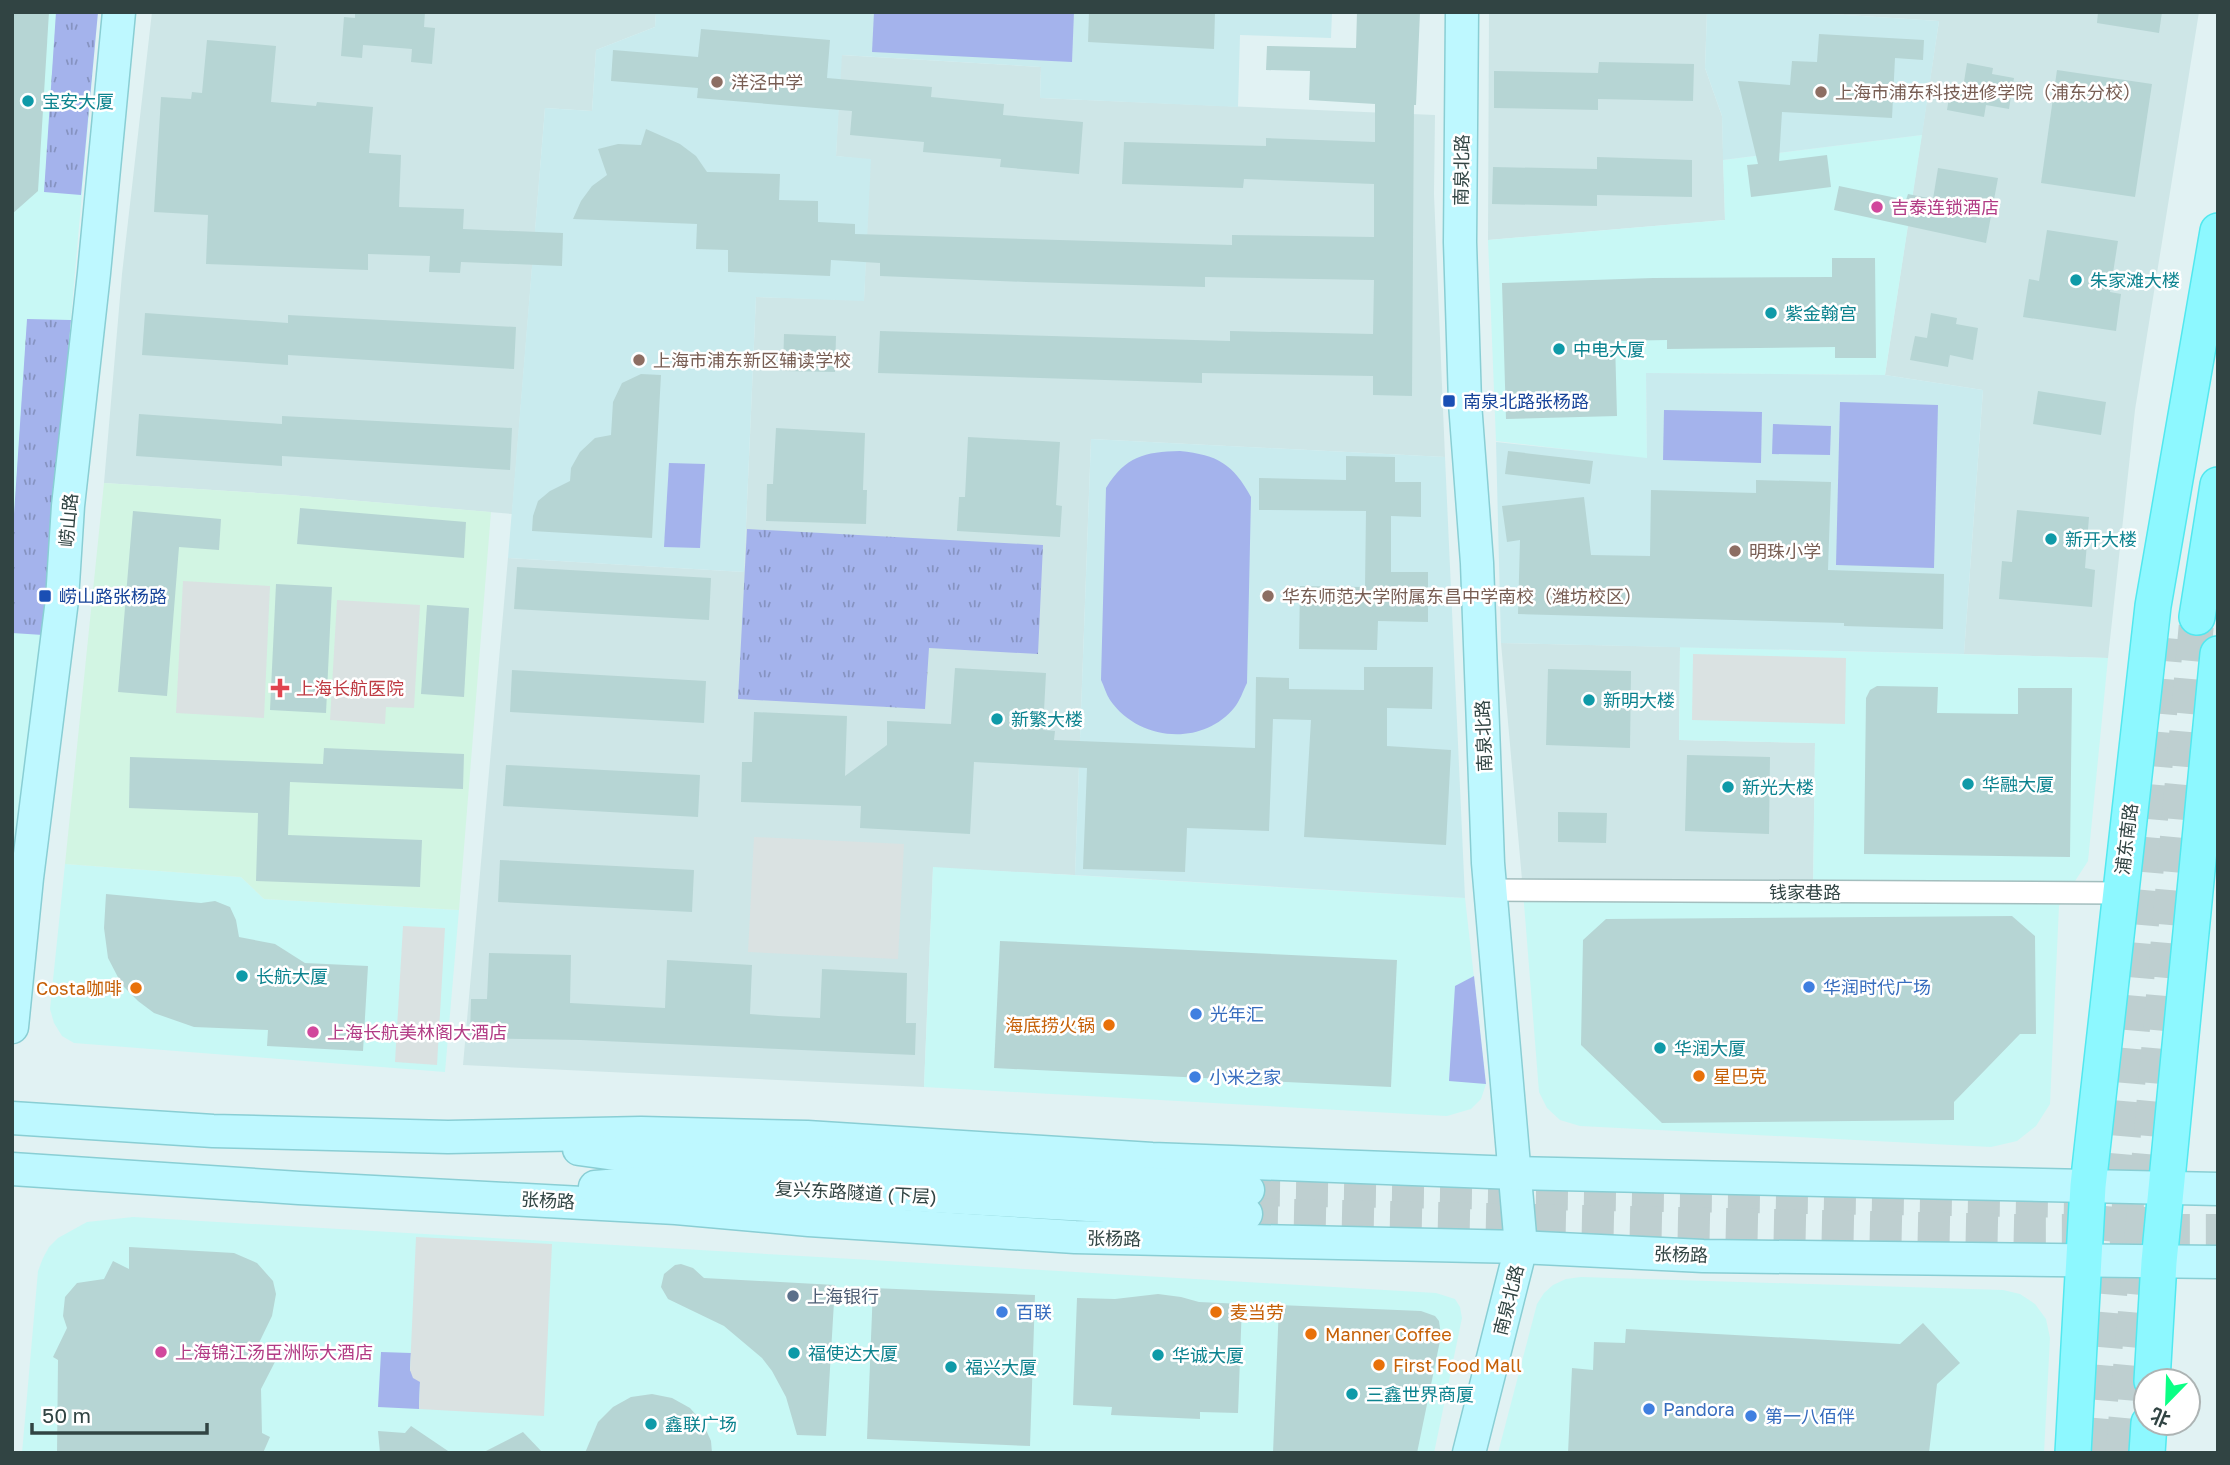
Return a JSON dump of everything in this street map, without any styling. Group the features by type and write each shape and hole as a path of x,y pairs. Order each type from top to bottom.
{"main road":[{"name":"崂山路","path":"12,1027 27,878 62,600 68,506 118,12"},
{"name":"南泉北路","path":"1462,12 1460,255 1465,403 1477,563 1490,890 1521,1247 1469,1453"},
{"name":"浦东南路","path":"2218,232 2182,617 2218,485"},
{"name":"浦东南路","path":"2073,1453 2088,1186 2153,606 2218,232"},
{"path":"2153,1367 2159,1262 2218,654"},
{"path":"12,1118 213,1131 448,1137 641,1133 807,1137 1152,1159 1516,1173 2218,1189"},
{"name":"复兴东路隧道 (下层)","path":"468,1196 668,1181 1247,1202 817,1162 644,1158 477,1135"},
{"name":"张杨路","path":"12,1169 299,1188 676,1208 809,1220 1075,1237 1521,1247 1703,1256 2218,1262"}],"street":[{"name":"钱家巷路","path":"1490,890 2120,893"}],"shaded area":[{"path":"12,12 98,12 43,635 12,892"},
{"path":"152,12 656,12 655,27 596,50 592,111 545,108 512,514 290,495 104,483 122,274"},
{"name":"上海市浦东新区辅读学校","path":"656,12 1332,12 1331,38 1240,35 1238,107 1040,98 1041,67 842,55 836,156 871,159 864,301 756,297 744,572 508,558 545,108 592,111 596,50 655,27"},
{"path":"1489,12 1707,12 1705,68 1722,116 1725,220 1488,240"},
{"name":"上海市浦东科技进修学院（浦东分校）","path":"1707,12 1799,12 1939,21 1922,135 1723,160 1722,116 1705,68"},
{"path":"1799,12 2199,12 2135,410 2108,658 1964,654 1983,390 1885,375 1939,21"},
{"path":"841,55 1041,67 1040,98 1435,115 1434,194 1445,457 1091,439 1075,875 933,868 924,1087 463,1065 508,558 744,572 756,297 864,300 870,160 836,156"},
{"path":"1922,135 1885,375 1646,373 1647,459 1496,441 1488,240 1725,220 1723,160"},
{"name":"明珠小学","path":"1646,373 1885,375 1983,390 1964,654 1501,643 1496,442 1647,458"},
{"name":"华东师范大学附属东昌中学南校（潍坊校区）","path":"1091,439 1445,457 1465,898 1075,875"},
{"name":"上海长航医院","path":"104,483 491,512 459,910 264,899 241,877 65,864"},
{"path":"183,581 270,586 264,718 176,713"},
{"path":"337,600 420,605 414,708 386,707 385,724 330,720"},
{"path":"1501,643 1680,647 1679,740 1815,743 1813,892 1523,891"},
{"path":"1680,647 2108,658 2088,861 2059,906 2050,1104 2036,1126 2017,1141 1991,1147 1580,1126 1560,1120 1547,1108 1539,1092 1523,891 1813,892 1815,743 1679,740"},
{"path":"1693,654 1846,658 1845,724 1692,720"},
{"path":"754,837 904,844 898,959 748,952"},
{"path":"65,864 241,877 264,899 459,910 445,1072 74,1043 62,1036 50,1009"},
{"path":"933,867 1465,898 1486,1084 1481,1099 1471,1109 1447,1116 924,1087"},
{"path":"403,926 445,928 437,1065 395,1062"},
{"path":"133,1217 1436,1293 1455,1299 1462,1318 1434,1453 22,1453 38,1271 43,1258 58,1238 87,1222"},
{"path":"416,1237 552,1244 544,1416 419,1409 420,1382 413,1378 410,1370"},
{"path":"1581,1277 2003,1290 2020,1294 2035,1304 2046,1319 2050,1338 2044,1453 1498,1453 1537,1304 1553,1285 1566,1279"}],"green space":[{"path":"56,12 98,12 81,195 44,192"},
{"path":"874,12 1074,12 1072,62 872,52"},
{"path":"27,319 71,320 43,635 12,633 12,544"},
{"path":"1840,402 1938,405 1934,568 1836,565"},
{"path":"1664,410 1762,412 1761,463 1663,460"},
{"path":"1773,424 1831,426 1830,455 1772,454"},
{"path":"1180,451 1205,455 1223,463 1238,476 1251,497 1247,683 1236,705 1221,721 1205,729 1170,734 1153,731 1122,714 1110,700 1101,680 1106,488 1121,469 1137,458"},
{"path":"669,463 705,464 700,548 664,547"},
{"path":"747,529 1043,545 1038,654 929,648 925,709 738,699"},
{"path":"1474,976 1486,1084 1449,1081 1455,986"},
{"path":"381,1352 411,1353 410,1370 420,1381 419,1409 378,1407"}],"building":[{"name":"宝安大厦","path":"12,12 49,12 38,191 12,214"},
{"path":"355,12 425,12 424,27 435,28 432,64 411,62 412,49 363,45 362,58 341,56 344,17 355,18"},
{"path":"1089,12 1215,12 1214,49 1088,42"},
{"path":"1357,12 1420,12 1414,105 1412,396 1373,395 1373,376 1202,373 1202,383 878,373 880,331 1230,341 1230,331 1373,334 1374,280 1205,277 1205,287 1026,282 880,276 880,263 831,260 830,276 728,272 728,250 696,249 697,224 573,219 592,186 607,175 598,149 618,144 641,145 646,129 680,144 696,156 707,172 780,174 779,200 818,201 818,222 855,224 855,234 1232,245 1232,235 1374,237 1374,184 1244,179 1243,188 1122,184 1124,142 1266,146 1266,138 1375,142 1375,104 1309,100 1310,71 1266,70 1267,46 1356,48"},
{"path":"2098,12 2162,12 2159,33 2097,23"},
{"path":"701,29 830,40 827,78 932,87 931,97 1004,104 1003,115 1083,122 1079,174 1000,167 1001,159 923,152 924,142 850,135 852,111 697,98 698,88 611,81 613,50 698,57"},
{"path":"1819,34 1924,40 1923,60 1895,58 1892,118 1782,112 1779,161 1827,155 1831,187 1751,197 1747,165 1758,164 1738,81 1790,85 1792,61 1817,62"},
{"path":"207,40 276,46 271,102 316,106 317,102 373,107 369,153 401,155 399,207 464,209 463,229 563,233 562,266 461,262 460,273 429,272 430,256 368,254 368,270 206,264 208,215 154,212 161,97 191,99 192,92 202,93"},
{"path":"1599,62 1694,64 1693,101 1598,99 1598,110 1494,108 1494,71 1598,73"},
{"path":"1967,63 1993,68 1992,74 2014,78 2009,109 1986,105 1984,117 1947,110 1951,85 1963,88"},
{"path":"2057,70 2152,84 2135,197 2041,183"},
{"path":"1597,157 1692,160 1692,197 1597,195 1597,206 1492,204 1493,167 1597,169"},
{"path":"1938,168 1998,178 1986,243 1834,210 1839,186 1906,200 1908,194 1933,199"},
{"name":"朱家滩大楼","path":"2047,230 2118,241 2110,292 2121,294 2116,331 2023,317 2029,279 2039,281"},
{"path":"1832,258 1875,258 1876,358 1835,358 1835,347 1667,349 1667,340 1615,341 1617,416 1506,419 1502,283 1653,278 1832,277"},
{"path":"145,313 288,323 288,315 516,327 514,369 288,355 288,365 142,355"},
{"path":"1931,313 1957,318 1956,324 1978,328 1973,360 1950,355 1948,367 1910,360 1915,336 1927,338"},
{"path":"784,334 836,336 835,372 783,371"},
{"path":"641,374 661,375 652,538 532,531 538,501 550,491 570,481 571,468 580,452 595,438 611,435 613,402 622,383"},
{"path":"2038,391 2106,402 2101,435 2033,424"},
{"path":"139,414 282,424 282,416 512,428 510,470 282,456 282,466 136,456"},
{"path":"776,428 865,433 863,490 867,490 866,524 766,521 767,484 773,484"},
{"path":"968,437 1060,442 1056,505 1062,506 1060,537 957,531 959,497 965,497"},
{"path":"1508,451 1593,461 1590,484 1505,474"},
{"path":"1346,456 1395,457 1395,482 1421,482 1421,517 1391,516 1391,572 1428,572 1428,622 1378,621 1377,650 1299,649 1300,586 1365,587 1366,511 1259,510 1259,478 1346,480"},
{"path":"1756,480 1831,482 1828,570 1944,574 1943,629 1844,626 1844,623 1518,614 1520,540 1507,542 1502,506 1584,497 1591,555 1650,556 1651,490 1756,493"},
{"path":"300,508 466,522 464,558 297,544"},
{"name":"新开大楼","path":"2017,510 2089,517 2085,568 2095,570 2092,607 1999,599 2002,561 2012,562"},
{"path":"133,511 221,519 219,550 179,547 167,696 118,692"},
{"path":"517,567 711,578 709,620 514,609"},
{"path":"276,584 332,587 326,713 270,710"},
{"path":"427,605 469,608 464,697 421,694"},
{"path":"1364,667 1433,667 1432,709 1387,708 1387,746 1451,750 1446,845 1304,837 1311,720 1273,719 1269,831 1187,828 1185,872 1083,869 1087,768 974,762 970,834 860,828 861,806 741,802 742,762 752,762 754,712 847,716 845,776 887,745 887,721 951,724 955,668 1046,673 1043,730 1055,731 1054,740 1255,748 1256,677 1289,678 1289,689 1364,690"},
{"name":"新明大楼","path":"1548,669 1631,671 1630,748 1546,745"},
{"path":"512,670 706,681 704,723 510,712"},
{"name":"华融大厦","path":"1877,686 1938,687 1937,713 2018,714 2018,688 2072,688 2070,857 1864,854 1866,698 1870,690"},
{"path":"324,748 464,754 463,789 290,782 288,835 422,840 420,887 256,881 258,813 129,808 130,757 323,764"},
{"name":"新光大楼","path":"1687,755 1770,757 1769,834 1685,831"},
{"path":"506,765 700,775 698,817 503,806"},
{"path":"1558,812 1607,813 1606,843 1558,842"},
{"path":"500,860 694,870 692,912 498,902"},
{"name":"长航大厦","path":"106,894 201,903 215,901 230,907 239,937 275,944 305,963 368,966 363,1051 267,1046 268,1030 194,1027 154,1013 122,985 108,958 104,928"},
{"name":"华润时代广场","path":"2012,916 2035,936 2036,1034 2020,1034 1954,1102 1954,1120 1662,1123 1581,1045 1583,940 1606,919"},
{"name":"光年汇","path":"1000,941 1397,960 1391,1087 994,1068"},
{"path":"489,953 571,955 570,1003 665,1008 667,960 752,965 750,1014 778,1016 820,1018 822,969 907,973 906,1023 916,1023 915,1055 581,1040 470,1038 471,999 487,999"},
{"name":"上海锦江汤臣洲际大酒店","path":"129,1247 234,1253 257,1263 273,1281 276,1294 272,1316 257,1347 277,1358 261,1389 262,1433 270,1437 263,1453 57,1453 58,1360 53,1357 67,1328 63,1316 65,1297 77,1283 104,1279 113,1261 129,1269"},
{"name":"福使达大厦","path":"675,1265 693,1268 704,1278 835,1285 826,1436 797,1435 786,1397 762,1358 724,1326 668,1299 661,1287 664,1274"},
{"name":"福兴大厦","path":"873,1288 1035,1295 1030,1446 867,1439"},
{"name":"华诚大厦","path":"1158,1294 1199,1302 1242,1304 1238,1413 1200,1412 1200,1419 1111,1415 1112,1407 1073,1405 1077,1298 1115,1299"},
{"name":"三鑫世界商厦","path":"1279,1305 1421,1311 1435,1316 1439,1321 1441,1336 1417,1453 1273,1453"},
{"name":"第一八佰伴","path":"1923,1323 1960,1363 1937,1384 1929,1453 1568,1453 1572,1368 1593,1370 1594,1342 1625,1343 1626,1329 1900,1344"},
{"name":"鑫联广场","path":"652,1394 672,1398 690,1408 703,1423 711,1441 712,1453 585,1453 598,1422 613,1407 631,1397"},
{"path":"411,1426 451,1453 380,1453 378,1431 405,1433"},
{"path":"523,1432 543,1453 482,1453"}],"tunnel":[{"path":"2123,1453 2197,617"},
{"path":"2096,1453 2166,638"},
{"path":"1248,1190 2160,1203"},
{"path":"1246,1214 2019,1230 2218,1230"}],"place":[{"name":"洋泾中学","path":"717,82"},
{"name":"上海市浦东科技进修学院（浦东分校）","path":"1821,92"},
{"name":"宝安大厦","path":"28,101"},
{"name":"吉泰连锁酒店","path":"1877,207"},
{"name":"朱家滩大楼","path":"2076,280"},
{"name":"紫金翰宫","path":"1771,313"},
{"name":"中电大厦","path":"1559,349"},
{"name":"上海市浦东新区辅读学校","path":"639,360"},
{"name":"南泉北路张杨路","path":"1449,401"},
{"name":"新开大楼","path":"2051,539"},
{"name":"明珠小学","path":"1735,551"},
{"name":"崂山路张杨路","path":"45,596"},
{"name":"华东师范大学附属东昌中学南校（潍坊校区）","path":"1268,596"},
{"name":"上海长航医院","path":"280,688"},
{"name":"新明大楼","path":"1589,700"},
{"name":"新繁大楼","path":"997,719"},
{"name":"华融大厦","path":"1968,784"},
{"name":"新光大楼","path":"1728,787"},
{"name":"长航大厦","path":"242,976"},
{"name":"华润时代广场","path":"1809,987"},
{"name":"Costa咖啡","path":"136,988"},
{"name":"光年汇","path":"1196,1014"},
{"name":"海底捞火锅","path":"1109,1025"},
{"name":"上海长航美林阁大酒店","path":"313,1032"},
{"name":"华润大厦","path":"1660,1048"},
{"name":"星巴克","path":"1699,1076"},
{"name":"小米之家","path":"1195,1077"},
{"name":"上海银行","path":"793,1296"},
{"name":"百联","path":"1002,1312"},
{"name":"麦当劳","path":"1216,1312"},
{"name":"Manner Coffee","path":"1311,1334"},
{"name":"上海锦江汤臣洲际大酒店","path":"161,1352"},
{"name":"福使达大厦","path":"794,1353"},
{"name":"华诚大厦","path":"1158,1355"},
{"name":"First Food Mall","path":"1379,1365"},
{"name":"福兴大厦","path":"951,1367"},
{"name":"三鑫世界商厦","path":"1352,1394"},
{"name":"Pandora","path":"1649,1409"},
{"name":"第一八佰伴","path":"1751,1416"},
{"name":"鑫联广场","path":"651,1424"}]}
